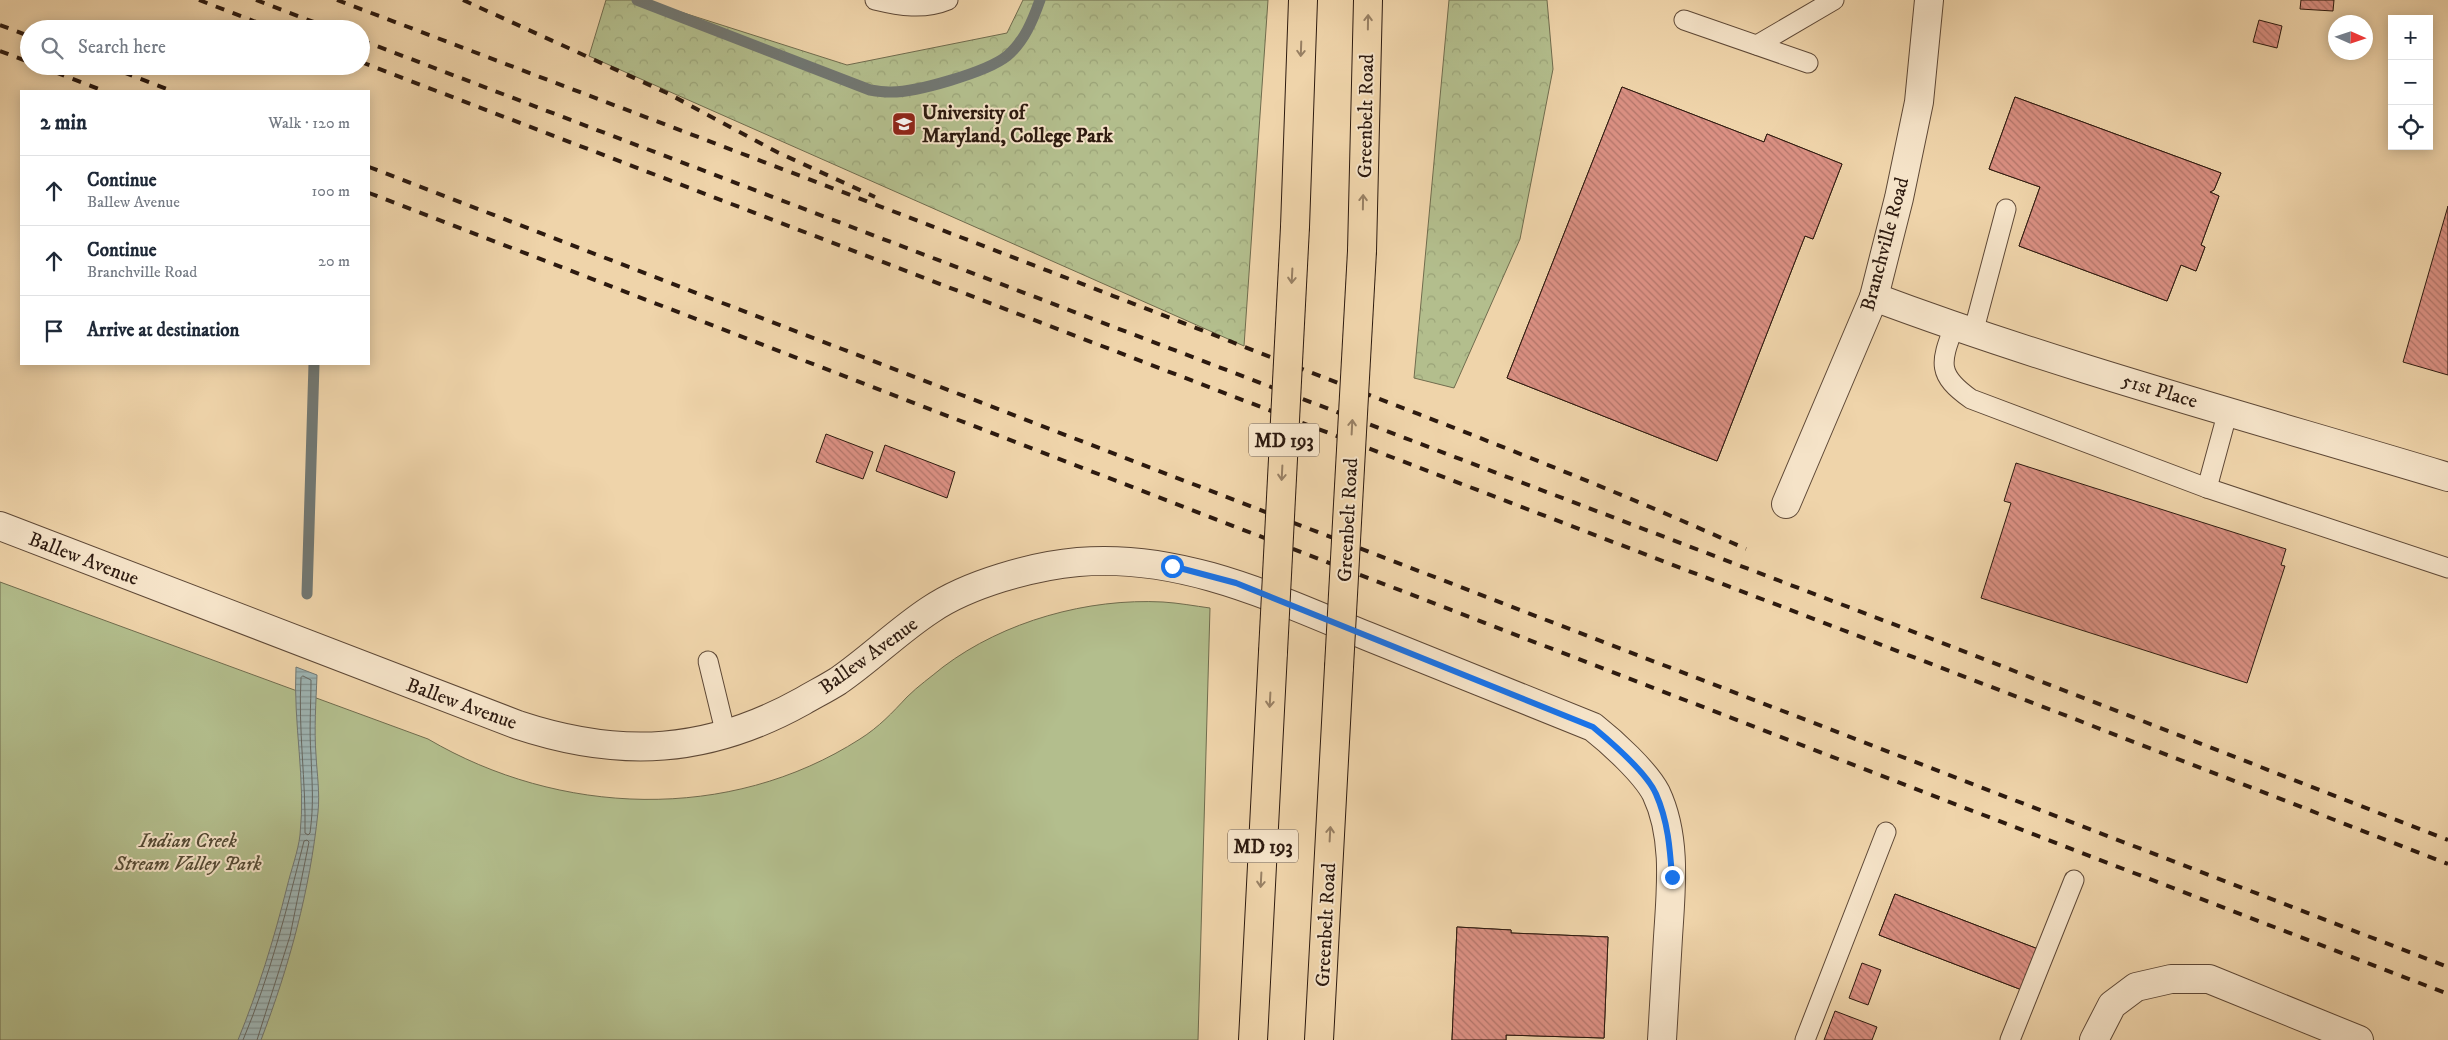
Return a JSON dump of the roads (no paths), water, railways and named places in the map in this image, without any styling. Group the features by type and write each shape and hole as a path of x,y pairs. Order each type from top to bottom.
{"main road":[{"name":"MD 193","path":"1253,1040 1295,227 1303,0"},
{"name":"Greenbelt Road","path":"1319,1040 1362,251 1368,0"}],"street":[{"name":"Branchville Road","path":"1786,504 1874,296 1919,102 1929,0"},
{"name":"51st Place","path":"1874,296 1963,330 2448,477"},
{"name":"Ballew Avenue","path":"0,526 472,707 556,737 595,744 639,747 682,743 726,735 761,722 838,681 931,609 950,598 1028,571 1075,562 1109,560 1172,566 1236,583 1593,727 1619,748 1656,792 1666,826 1672,877 1662,1040"},
{"path":"2094,1040 2112,1005 2136,987 2171,979 2209,980 2359,1040"}],"lane":[{"path":"875,0 933,6 948,0"},
{"path":"1757,45 1834,0"},
{"path":"1684,20 1808,63"},
{"path":"2006,209 1963,330 1943,356 1944,369 1949,381 1971,399 2207,488 2448,568"},
{"path":"2207,488 2228,411"},
{"path":"708,661 726,735"},
{"path":"1805,1040 1886,832"},
{"path":"2010,1040 2074,880"}],"water":[{"path":"296,667 317,675 315,735 319,798 310,870 297,928 281,985 261,1040 238,1040 271,945 300,835 301,772 296,709"}],"waterway":[{"path":"637,0 870,90 889,92 916,89 968,75 984,69 1007,56 1023,37 1040,0"},
{"path":"307,594 314,365"}],"railway":[{"path":"199,0 251,20"},
{"path":"256,0 308,20"},
{"path":"337,0 1426,417 1619,494 1746,549"},
{"path":"463,0 667,93 777,152 875,197"},
{"path":"0,25 20,33"},
{"path":"370,43 1927,637 2448,840"},
{"path":"0,51 20,59"},
{"path":"370,65 2448,864"},
{"path":"62,75 101,90"},
{"path":"130,75 169,90"},
{"path":"370,167 2448,967"},
{"path":"370,193 2448,994"}],"place":[{"name":"University of Maryland, College Park","path":"904,124"}],"park label":[{"name":"Indian Creek Stream Valley Park","path":"188,852"}]}
